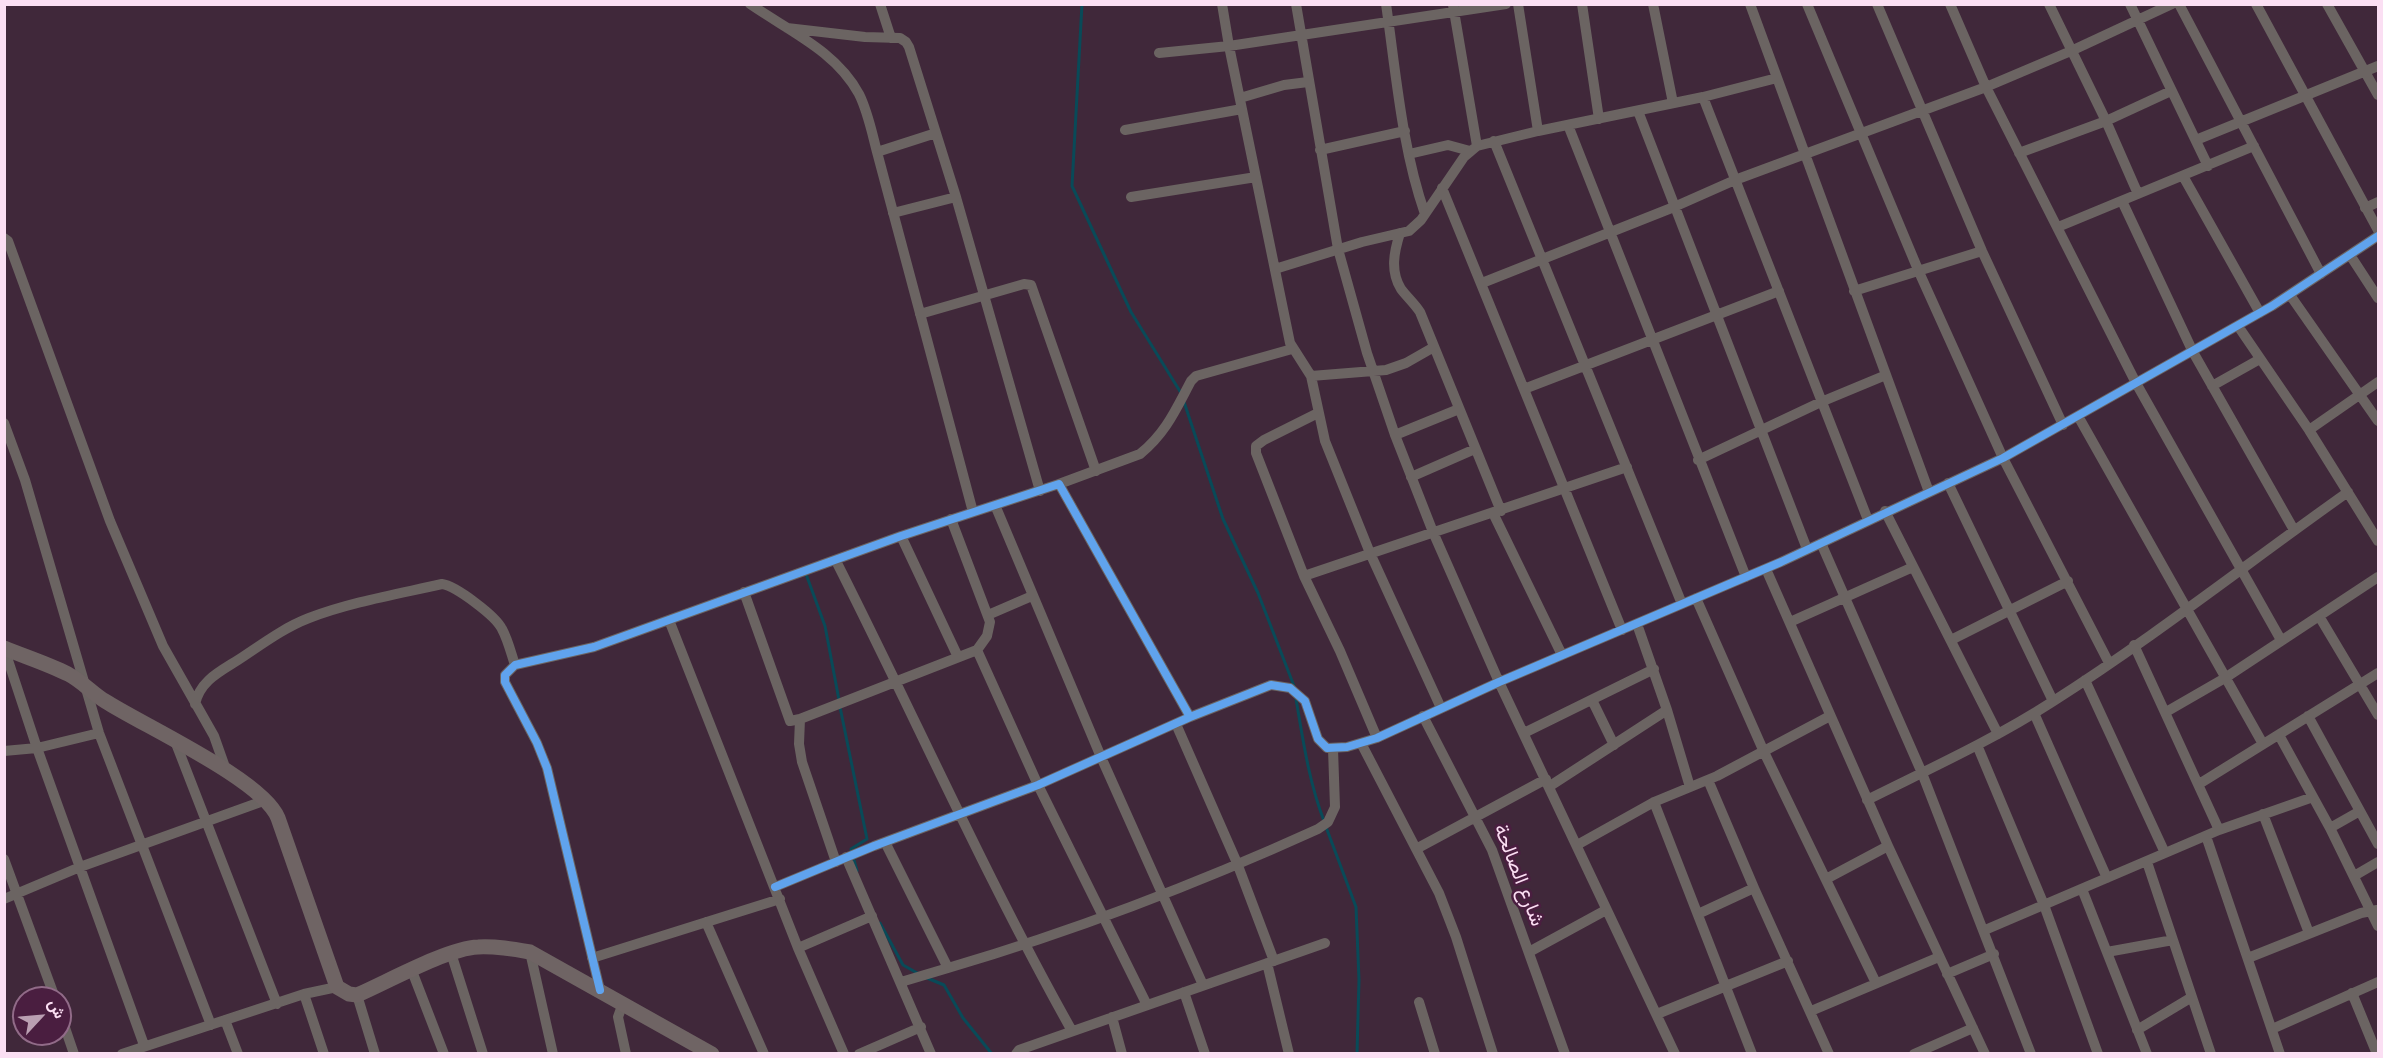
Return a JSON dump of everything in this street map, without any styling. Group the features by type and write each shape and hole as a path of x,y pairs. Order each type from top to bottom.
{"street":[{"path":"750,4 826,54 854,87 864,106 974,512"},
{"path":"880,4 891,38"},
{"path":"1222,4 1292,349 1311,376 1325,441 1370,553 1442,708"},
{"path":"1296,4 1338,249 1395,435 1433,532 1499,682 1675,1053"},
{"path":"1386,4 1409,154 1417,192 1425,214"},
{"path":"1159,53 1229,46 1389,21 1453,8 1506,4"},
{"path":"1518,4 1538,131"},
{"path":"1582,4 1599,118"},
{"path":"1653,4 1673,103"},
{"path":"1750,4 1929,492"},
{"path":"1807,4 1919,272 2003,458 2109,663"},
{"path":"1876,4 1982,251 2063,424"},
{"path":"1950,4 1986,87 2136,383 2281,640"},
{"path":"2049,4 2106,121 2138,194"},
{"path":"2130,4 2208,166"},
{"path":"1482,283 1804,153 1986,87 2172,4"},
{"path":"2179,4 2321,274"},
{"path":"2256,4 2379,230"},
{"path":"2327,4 2379,95"},
{"path":"1275,268 1415,227 1473,148 1453,8"},
{"path":"787,28 865,37 900,38 909,47 956,197 1040,491"},
{"path":"2196,140 2379,66"},
{"path":"1409,154 1448,145 1473,148 1494,141 1703,97 1777,78"},
{"path":"1125,130 1241,104 1284,85 1308,82"},
{"path":"2019,153 2106,121 2171,91"},
{"path":"1703,97 1868,520"},
{"path":"1638,111 1807,549"},
{"path":"1568,125 1746,577"},
{"path":"1320,150 1405,131"},
{"path":"877,152 936,134"},
{"path":"1494,141 1682,604"},
{"path":"2058,227 2254,147"},
{"path":"2183,176 2260,314"},
{"path":"1131,197 1256,177"},
{"path":"1442,188 1622,630"},
{"path":"893,213 956,197"},
{"path":"2122,201 2193,352 2294,530"},
{"path":"2365,208 2379,202"},
{"path":"1400,233 1394,254 1395,274 1403,291 1420,312 1475,449 1497,512 1562,655"},
{"path":"774,886 1038,785 1190,717 1264,687 1290,688 1305,701 1318,739 1323,746 1333,748 1377,738 1499,682 1766,569 2003,458 2260,314 2379,236"},
{"path":"6,237 110,521 163,646 214,736 226,771"},
{"path":"1854,291 1982,251"},
{"path":"2350,255 2379,298"},
{"path":"920,314 1024,284 1033,288 1096,471"},
{"path":"1524,389 1779,291"},
{"path":"2290,295 2379,421"},
{"path":"2238,326 2309,430 2379,541"},
{"path":"1311,376 1374,372 1398,366 1434,347"},
{"path":"600,990 547,768 505,682 506,675 515,665 594,647 901,536 1040,491 1140,454 1157,440 1167,427 1191,381 1196,376 1292,349"},
{"path":"2212,386 2260,359"},
{"path":"1698,460 1821,402 1886,375"},
{"path":"2309,430 2379,382"},
{"path":"1395,435 1459,409"},
{"path":"1318,413 1264,440 1257,446 1256,453 1304,576 1340,651 1377,738"},
{"path":"2078,416 2264,744"},
{"path":"4,423 25,480 99,733 211,1025"},
{"path":"1412,477 1475,449"},
{"path":"1304,576 1565,490 1627,467"},
{"path":"1948,483 2053,701"},
{"path":"1059,484 1190,717"},
{"path":"1868,800 1998,734 2053,701 2186,609 2348,492"},
{"path":"995,505 1101,757 1203,985"},
{"path":"1885,512 1998,734"},
{"path":"744,592 788,718 794,722 977,650 989,628 988,615 951,519"},
{"path":"901,536 958,657"},
{"path":"1821,543 1922,772 2031,1053"},
{"path":"836,561 897,681 959,816 1072,1031"},
{"path":"1790,622 1913,567"},
{"path":"1766,569 1888,846 1985,1053"},
{"path":"2166,712 2225,678 2379,577"},
{"path":"1951,640 2068,582"},
{"path":"195,704 200,688 211,678 279,633 308,618 350,605 442,585 454,588 497,621 515,665"},
{"path":"988,615 1032,596"},
{"path":"1696,598 1764,752 1876,983"},
{"path":"2319,616 2379,715"},
{"path":"669,620 798,948 844,1053"},
{"path":"1637,624 1654,669 1690,787"},
{"path":"2134,645 2219,830"},
{"path":"4,648 84,683 103,700 226,771 266,800 278,818 337,987 349,994 357,995 451,953 477,947 508,948 530,952 712,1053"},
{"path":"4,648 80,867 150,1047"},
{"path":"977,650 1038,785 1147,1005"},
{"path":"1524,733 1654,669"},
{"path":"2199,784 2379,673"},
{"path":"2085,680 2165,853"},
{"path":"1592,700 1614,745"},
{"path":"1416,849 1548,782 1614,745 1667,710"},
{"path":"2034,713 2107,878"},
{"name":"شارع الصالحة","path":"1423,716 1477,817 1503,877 1565,1053"},
{"path":"1577,846 1654,802 1708,780 1830,716"},
{"path":"2308,716 2379,844"},
{"path":"800,719 799,744 802,762 841,860 872,916 931,1053"},
{"path":"1176,724 1237,863 1271,962 1289,1053"},
{"path":"4,751 37,748 99,733"},
{"path":"2279,735 2374,910 2379,926"},
{"path":"175,741 277,1004"},
{"path":"1361,743 1446,910 1493,1053"},
{"path":"1977,745 2044,905 2098,1053"},
{"path":"901,982 1027,945 1103,918 1318,830 1328,822 1335,807 1333,748"},
{"path":"1708,780 1829,1053"},
{"path":"1985,930 2219,830 2313,797"},
{"path":"4,899 80,867 266,800"},
{"path":"1654,802 1752,1053"},
{"path":"2330,828 2360,811"},
{"path":"2263,814 2308,933"},
{"path":"2206,836 2280,1053"},
{"path":"885,842 948,968"},
{"path":"1826,879 1888,846"},
{"path":"4,859 50,986"},
{"path":"2146,862 2211,1053"},
{"path":"2354,876 2379,862"},
{"path":"1698,914 1754,888"},
{"path":"2082,889 2147,1053"},
{"path":"592,958 780,899"},
{"path":"1529,952 1606,910"},
{"path":"2248,958 2308,933 2374,910"},
{"path":"798,948 872,916"},
{"path":"706,922 764,1053"},
{"path":"2107,952 2172,940"},
{"path":"1016,1053 1072,1031 1325,943"},
{"path":"530,952 552,1053"},
{"path":"451,953 483,1053"},
{"path":"1947,974 1994,954"},
{"path":"1811,1011 1939,957"},
{"path":"1657,1014 1788,961"},
{"path":"412,971 444,1053"},
{"path":"2272,1029 2379,982"},
{"path":"122,1053 150,1047 304,994 337,987"},
{"path":"1184,992 1205,1053"},
{"path":"2352,993 2377,1053"},
{"path":"304,994 324,1053"},
{"path":"357,995 375,1053"},
{"path":"2137,1030 2192,998"},
{"path":"1419,1002 1435,1053"},
{"path":"623,1003 618,1017 626,1053"},
{"path":"1112,1017 1122,1053"},
{"path":"225,1020 237,1053"},
{"path":"859,1053 921,1027"},
{"path":"1914,1053 1973,1028"}],"waterway":[{"path":"1082,4 1072,186 1131,312 1181,393"},
{"path":"1184,402 1223,519 1258,593 1294,686"},
{"path":"806,574 825,626 839,700"},
{"path":"1296,699 1310,776 1324,821"},
{"path":"840,707 867,839 851,849 857,871"},
{"path":"1326,827 1356,907 1359,980 1357,1054"},
{"path":"880,923 903,965 919,974"},
{"path":"927,978 944,985 963,1018 992,1054"}],"cycle path":[{"path":"775,887 874,846 1038,785 1190,717 1271,685 1290,688 1305,701 1318,739 1327,748 1347,747 1377,738 1499,682 1781,562 2003,458 2272,306 2378,236"},
{"path":"600,990 547,768 537,743 505,682 505,675 515,665 594,647 901,536 1059,484 1190,717"}]}
